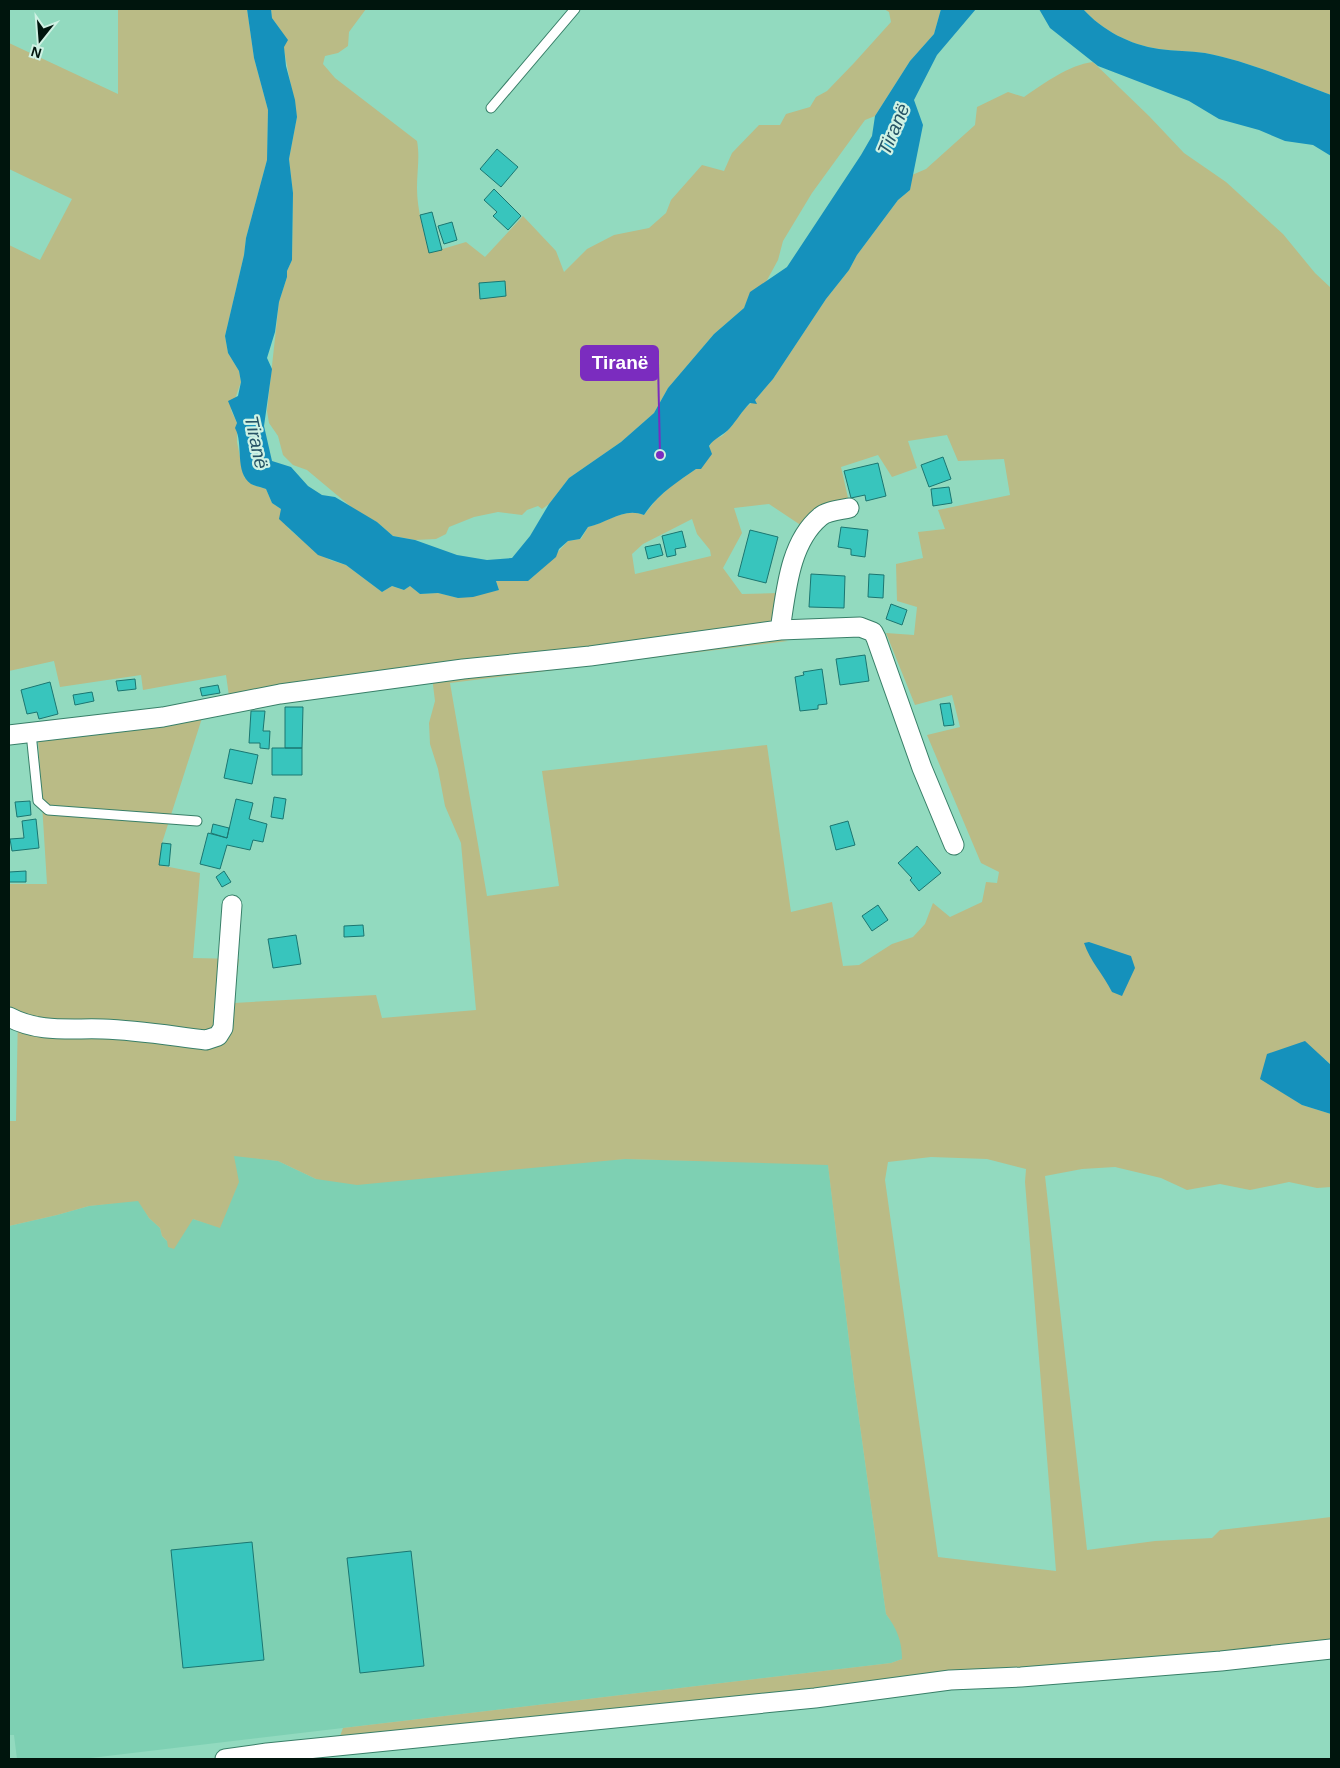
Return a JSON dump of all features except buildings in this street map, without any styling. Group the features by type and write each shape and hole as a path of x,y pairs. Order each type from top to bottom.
{"street":[{"path":"780,630 791,568 804,535 821,515 849,508"},
{"path":"9,736 163,717 280,694 453,670 590,656 780,630 860,627 873,632 954,844"},
{"path":"9,1017 28,1026 41,1028 103,1029 206,1040 218,1036 223,1028 232,905"},
{"path":"225,1759 267,1753 815,1698 950,1680 1021,1677 1211,1662 1331,1649"}],"lane":[{"path":"491,108 575,9"},
{"path":"31,733 38,802 48,810 197,821"}],"shaded area":[{"path":"118,9 247,9 254,58 268,110 267,160 246,238 244,255 225,336 228,353 239,371 241,382 231,410 237,423 237,442 244,477 253,485 266,489 272,503 281,509 288,528 309,546 330,560 346,565 382,592 392,586 404,590 410,586 420,594 438,593 458,598 499,590 496,581 528,581 568,541 581,539 588,527 623,514 637,513 644,515 671,486 696,469 713,440 722,436 731,427 745,408 755,400 773,379 826,299 849,270 857,255 898,200 910,190 912,175 926,169 975,125 977,107 1008,92 1024,97 1057,75 1084,64 1093,62 1184,153 1226,182 1283,234 1315,273 1331,288 1331,1065 1325,1059 1260,1078 1302,1105 1331,1114 1331,1187 1317,1188 1289,1182 1250,1190 1220,1184 1187,1190 1161,1178 1115,1167 1082,1169 1045,1176 1087,1550 1155,1541 1212,1538 1220,1530 1331,1517 1331,1643 879,1681 350,1739 340,1736 343,1728 891,1663 902,1659 898,1635 886,1614 854,1382 828,1165 625,1159 357,1185 316,1179 278,1161 234,1156 239,1182 220,1228 193,1219 174,1249 168,1247 160,1228 149,1218 138,1201 89,1206 9,1226 9,1121 16,1121 18,1011 9,1006 9,884 47,884 38,739 203,715 162,843 159,865 200,873 193,958 239,959 234,1003 376,995 382,1018 476,1010 461,843 445,806 438,769 430,744 429,723 435,701 432,677 768,638 788,641 450,683 487,896 559,886 542,771 767,745 791,912 832,902 843,966 859,965 892,944 913,937 925,924 933,903 950,917 982,902 986,882 997,883 999,872 981,863 927,735 960,727 952,695 915,705 886,633 914,635 917,607 897,601 896,564 923,558 918,532 945,529 938,510 1010,495 1004,459 958,461 947,435 908,441 917,468 892,477 878,455 841,467 848,498 821,508 802,526 769,504 734,508 742,533 723,568 742,594 778,593 771,622 229,696 226,675 143,690 141,675 60,687 54,661 9,671 9,245 40,260 72,199 9,169 9,43 118,94","holes":["692,519 697,534 710,550 711,556 635,574 632,554 643,544","1089,942 1106,949 1112,992","931,1157 987,1159 1026,1169 1025,1182 1056,1571 938,1557 885,1180 888,1162"]},
{"path":"271,9 366,9 349,32 348,46 338,53 325,56 323,64 335,78 417,141 418,204 429,253 466,242 485,257 523,216 556,251 564,272 587,249 614,235 649,228 666,213 671,200 702,165 724,171 732,153 759,125 780,125 786,114 810,107 816,97 827,91 891,22 889,12 884,9 941,9 934,34 910,61 875,116 865,120 812,193 783,241 778,260 766,282 751,292 744,308 714,334 668,388 654,413 621,442 569,478 549,504 542,509 538,506 527,510 522,515 498,512 474,517 449,527 446,534 436,539 415,540 393,536 377,522 356,511 307,470 293,465 283,455 278,436 269,423 267,411 279,302 287,271 292,260 293,193 289,159 297,117 280,29 272,18"},
{"path":"1083,9 1331,9 1331,95 1269,71 1221,56 1159,49 1138,44 1108,30"},
{"path":"234,1155 278,1161 316,1179 625,1159 828,1164 854,1382 886,1614 897,1629 902,1646 902,1659 891,1663 82,1759 17,1759 14,1735 9,1735 9,1226 89,1206 139,1200 149,1218 160,1228 162,1236 167,1241 193,1219 220,1227"}],"water":[{"path":"247,9 271,9 272,18 288,40 284,47 286,66 295,100 297,117 289,159 293,193 292,260 287,271 279,302 275,332 267,358 272,369 264,426 272,461 291,467 308,486 322,495 335,497 377,522 393,536 415,540 457,555 487,560 512,558 530,536 549,504 569,478 621,442 654,413 668,388 714,334 744,308 750,292 787,267 861,155 872,136 875,116 910,61 934,34 941,9 976,9 937,55 914,100 923,125 910,190 898,200 857,255 849,270 826,299 773,379 755,400 757,404 750,403 730,428 711,443 709,446 712,454 701,469 696,469 668,489 644,515 637,513 623,514 588,527 580,539 568,541 559,549 556,557 528,581 496,581 499,590 473,597 458,598 438,593 420,594 410,586 404,590 392,586 382,592 346,565 318,555 279,519 281,509 272,503 266,489 251,484 243,472 238,435 235,428 237,423 228,401 238,396 241,382 239,371 228,353 225,336 244,255 246,238 267,160 268,110 254,58"},
{"path":"1039,9 1083,9 1108,30 1138,44 1159,49 1221,56 1269,71 1331,95 1331,156 1313,145 1285,141 1259,130 1219,119 1189,101 1098,66 1050,28"},
{"path":"1089,942 1131,956 1135,968 1122,996 1112,992 1093,962 1084,943"},
{"path":"1305,1041 1331,1065 1331,1114 1302,1105 1260,1079 1267,1054"}],"place":[{"name":"Tiranë","path":"660,455"}]}
